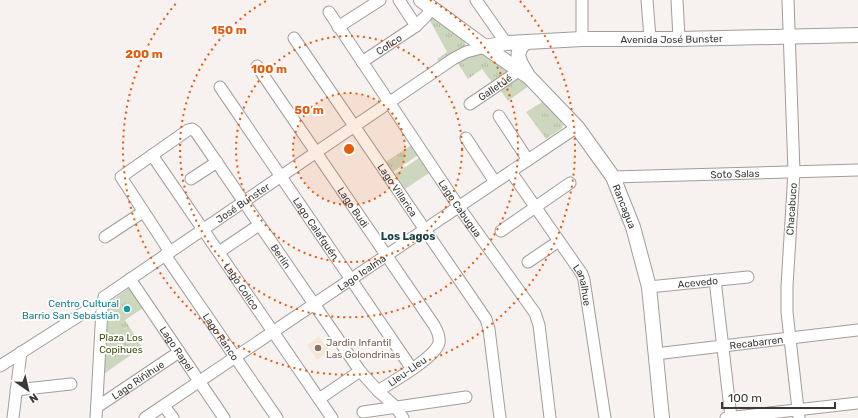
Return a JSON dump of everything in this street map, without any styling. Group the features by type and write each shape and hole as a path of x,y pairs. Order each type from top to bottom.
{"main road":[{"name":"Rancagua","path":"426,4 525,74 577,127 613,177 633,227 649,287 662,418"},
{"name":"Avenida José Bunster","path":"485,47 506,43 582,39 679,39 858,35"},
{"path":"525,74 518,54 520,46 526,42"}],"street":[{"path":"338,27 380,0"},
{"path":"399,0 416,26"},
{"path":"476,0 506,43"},
{"path":"582,0 582,39"},
{"path":"648,0 650,38"},
{"path":"677,0 679,39"},
{"name":"Chacabuco","path":"788,0 794,172 786,286 787,312 798,414"},
{"name":"Colico","path":"362,62 416,26 426,16 426,4"},
{"name":"Lago Cabugua","path":"329,12 459,206 535,313 539,325 550,418"},
{"name":"Lago Villarica","path":"294,38 487,322 500,418"},
{"name":"José Bunster","path":"96,412 104,297 459,55 485,47"},
{"name":"Lago Budi","path":"257,66 434,325 439,335 439,341 435,351"},
{"name":"Galletué","path":"470,104 525,74"},
{"name":"Lago Calafquén","path":"220,87 412,369"},
{"path":"499,116 528,160"},
{"name":"Lago Icalma","path":"145,418 577,127"},
{"name":"Berlín","path":"152,154 188,130 192,129 217,162 313,305 360,371 378,391 396,407 403,418"},
{"path":"466,138 495,182"},
{"name":"Lago Ranco","path":"152,154 121,177 168,254 235,357 277,418"},
{"name":"Lago Colico","path":"152,154 332,418"},
{"path":"191,179 217,162"},
{"name":"Soto Salas","path":"613,177 858,170"},
{"name":"Lanalhue","path":"511,172 582,274 605,418"},
{"path":"501,231 570,183"},
{"path":"105,237 143,212"},
{"path":"219,252 259,225"},
{"path":"528,262 559,241"},
{"name":"Acevedo","path":"649,287 748,277"},
{"name":"Lago Rapel","path":"130,279 224,418"},
{"path":"715,280 723,346 728,418 798,414 858,403"},
{"path":"0,366 91,308"},
{"name":"Recabarren","path":"656,354 858,330"},
{"name":"Lleu-Lleu","path":"378,391 425,360 435,351"},
{"path":"13,418 21,352"},
{"name":"Lago Riñihue","path":"96,412 179,352"},
{"path":"319,400 360,371"},
{"path":"16,390 71,384"},
{"path":"363,412 466,397"},
{"path":"164,406 172,418"}],"shaded area":[{"name":"Jardin Infantil Las Golondrinas","path":"319,337 329,352 317,360 307,345"}],"green space":[{"path":"437,15 465,40 465,46 439,62 437,59 447,52 428,17"},
{"path":"476,53 489,53 515,70 494,85 482,69 468,79 457,62"},
{"path":"518,75 530,85 508,101 499,88"},
{"path":"544,101 563,124 562,128 546,139 526,112"},
{"path":"413,144 420,154 391,173 384,163"},
{"path":"422,156 432,171 405,189 395,174"},
{"name":"Plaza Los Copihues","path":"129,288 143,308 125,320 142,347 104,374 107,304"}],"place":[{"name":"Centro Cultural Barrio San Sebastián","path":"127,309"},
{"name":"Jardin Infantil Las Golondrinas","path":"318,348"}],"district":[{"name":"Los Lagos","path":"408,236"}]}
